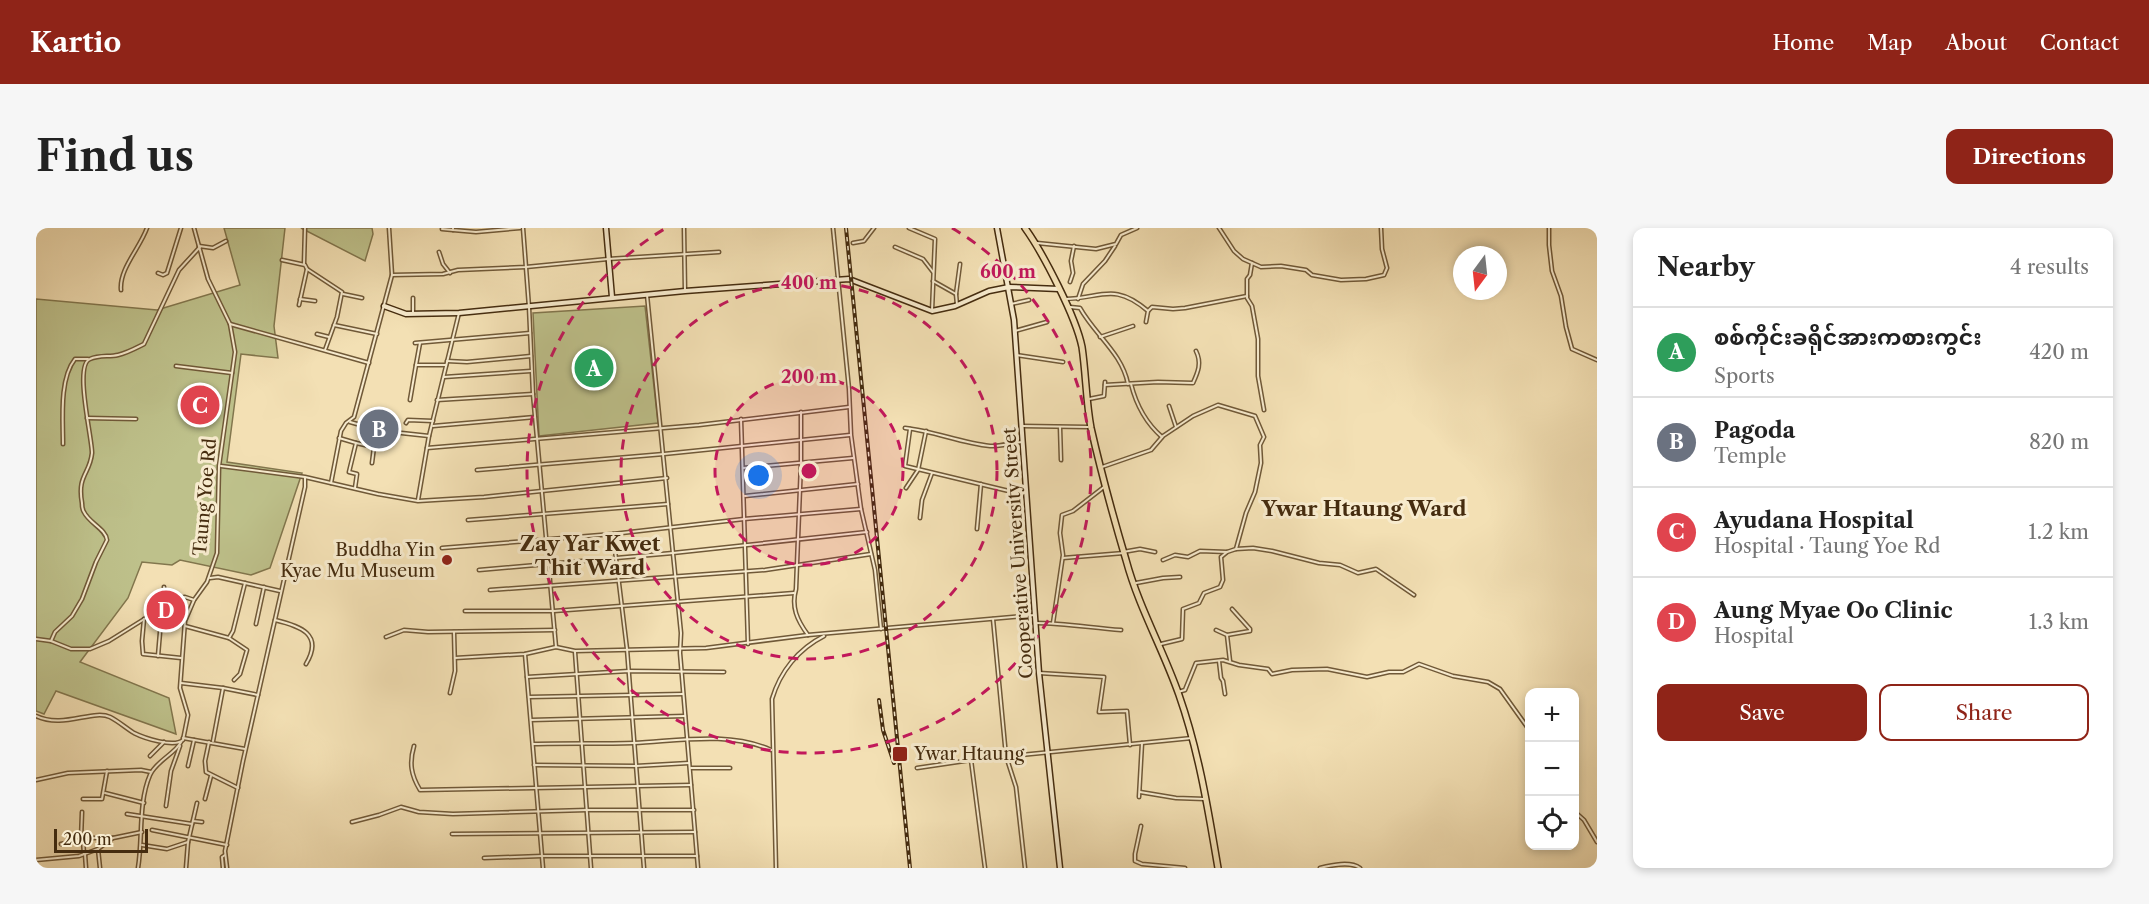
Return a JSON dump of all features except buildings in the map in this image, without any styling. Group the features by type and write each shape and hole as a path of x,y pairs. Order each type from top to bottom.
{"highway":[{"path":"1025,228 1065,299 1082,346 1086,400 1106,485 1133,584 1178,692 1192,738 1218,868"}],"street":[{"path":"121,290 120,285 127,267 140,246 147,228"},
{"path":"158,273 163,275 167,273 181,228"},
{"name":"Taung Yoe Rd","path":"194,228 207,279 230,324 235,352 219,466 217,551 207,582 194,600"},
{"path":"305,228 303,264 306,269 341,291 342,294 362,298"},
{"path":"331,483 339,438 346,423 354,417 392,275 389,228"},
{"path":"442,229 476,232 522,228 536,440 556,647"},
{"path":"606,228 612,297"},
{"path":"684,228 685,291"},
{"path":"833,228 849,389 851,435 881,629"},
{"path":"853,243 864,241 874,228"},
{"path":"909,228 935,239 932,311"},
{"name":"Cooperative University Street","path":"996,228 1009,287 1015,331 1035,623 1060,868"},
{"path":"1078,299 1083,284 1105,261 1121,235 1137,228"},
{"path":"1219,228 1234,251 1243,259 1261,267 1281,266 1306,270 1312,275 1341,280 1366,279 1384,275 1387,268 1382,249 1381,228"},
{"path":"1549,228 1552,271 1561,296 1572,349 1597,360"},
{"path":"63,444 63,400 68,371 75,359 117,356 144,344 179,270 200,246 216,248 226,242"},
{"path":"1035,243 1096,249 1116,244"},
{"path":"1070,282 1073,273 1071,261 1074,246"},
{"path":"895,247 923,260 933,272"},
{"path":"438,252 450,273"},
{"path":"392,275 450,273 458,270 719,252"},
{"path":"282,260 303,264"},
{"path":"1252,263 1247,279 1247,296 1252,306 1258,339 1258,376 1264,410"},
{"path":"957,305 956,294 960,264"},
{"path":"299,305 306,269"},
{"path":"384,306 402,313 459,313 612,297 851,279 888,296 932,311 957,305 989,291 1009,287 1059,289"},
{"path":"933,281 956,294"},
{"path":"324,350 334,325 342,294"},
{"path":"1065,299 1120,294 1148,311"},
{"path":"647,295 667,478 698,868"},
{"path":"1146,322 1148,311 1152,307 1185,308 1247,296"},
{"path":"413,298 413,314"},
{"path":"300,299 315,301"},
{"path":"1011,304 1029,300"},
{"path":"1067,307 1080,308 1121,362 1142,414 1162,437"},
{"path":"418,501 429,436 459,313"},
{"path":"1015,331 1047,322"},
{"path":"230,324 369,363"},
{"path":"334,325 377,334"},
{"path":"1100,337 1133,326"},
{"path":"415,343 530,333"},
{"path":"317,334 329,337"},
{"path":"410,400 420,343"},
{"path":"1086,400 1104,396 1105,384 1193,383 1199,371 1199,357 1196,351"},
{"path":"1016,355 1063,362"},
{"path":"416,365 531,356"},
{"path":"51,641 53,634 72,616 82,599 107,540 105,534 84,512 80,493 81,482 91,458 83,376 88,359"},
{"path":"176,366 232,373"},
{"path":"443,377 531,370"},
{"path":"437,400 533,394"},
{"path":"1102,467 1151,450 1162,437 1176,427 1193,416 1218,405 1255,416 1264,437 1260,445 1261,463 1255,492 1246,513 1236,549"},
{"path":"1169,406 1176,427"},
{"path":"427,448 699,425 849,407"},
{"path":"801,412 798,539 793,606 800,624 808,635"},
{"path":"432,426 535,417"},
{"path":"87,418 136,419"},
{"path":"406,423 408,420 416,419 433,421"},
{"path":"741,419 748,644"},
{"path":"350,422 375,429"},
{"path":"1022,426 1091,427"},
{"path":"1060,427 1061,460"},
{"path":"905,428 992,446 1023,442"},
{"path":"910,429 904,466 1017,493"},
{"path":"383,430 429,436"},
{"path":"906,488 918,470 926,431"},
{"path":"477,470 851,435"},
{"path":"339,438 374,447 372,463"},
{"path":"355,489 357,474 350,472 356,443"},
{"path":"742,468 855,458"},
{"path":"219,466 305,477 418,501 667,478"},
{"path":"920,518 922,500 932,473"},
{"path":"225,868 225,855 238,788 280,591 305,487 305,477"},
{"path":"743,496 858,484"},
{"path":"977,529 981,484"},
{"path":"1053,623 1063,558 1060,533 1062,515 1073,511 1106,485"},
{"path":"468,520 669,504"},
{"path":"442,548 614,534 744,519 861,509"},
{"path":"479,570 673,553 867,532"},
{"path":"614,534 629,671 644,868"},
{"path":"1163,560 1175,555 1188,557 1200,551 1227,552 1253,548 1319,563 1340,565 1359,573 1376,569 1414,596"},
{"path":"1063,558 1124,553 1140,549 1155,552"},
{"path":"1158,645 1182,639 1183,609 1199,603 1204,593 1220,587 1223,580 1221,557 1227,552"},
{"path":"490,590 746,572 871,554"},
{"path":"212,569 221,579"},
{"path":"207,582 213,576 280,591"},
{"path":"1133,584 1180,577"},
{"path":"229,638 233,631 245,583"},
{"path":"164,587 165,606"},
{"path":"256,624 264,587"},
{"path":"465,611 554,611 794,593"},
{"path":"36,639 51,641 71,649 90,649 109,641 165,606 185,597 194,600 185,619 181,658 180,688 188,715 182,741 171,771 166,806"},
{"path":"158,656 162,609"},
{"path":"1216,630 1227,635 1250,631 1232,609"},
{"path":"455,658 525,654 556,647 575,651 681,649 1035,615"},
{"path":"144,619 143,654 181,658"},
{"path":"993,619 1006,756 1016,787 1024,868"},
{"path":"274,620 299,627 312,639 314,645 306,664"},
{"path":"1035,623 1121,630"},
{"path":"185,626 229,638 248,650 240,674 234,680"},
{"path":"386,637 404,630 454,632 555,630"},
{"path":"450,693 455,658 454,632"},
{"path":"776,868 772,699 776,685 803,649 826,635"},
{"path":"1227,635 1230,661"},
{"path":"575,651 591,868"},
{"path":"525,654 543,868"},
{"path":"1219,661 1225,694"},
{"path":"1178,692 1185,690 1196,663 1230,661 1239,665 1268,669 1272,675 1292,670 1327,669 1367,677 1389,672 1403,672 1419,664 1453,676 1488,682 1500,689 1525,724"},
{"path":"527,677 629,671 724,672"},
{"path":"1040,673 1104,678 1100,712 1127,711 1130,745"},
{"path":"181,683 258,695"},
{"path":"223,688 205,768 211,776 238,788"},
{"path":"529,697 683,694"},
{"path":"36,716 54,722 107,716 135,733 164,742 174,744 194,740 246,749"},
{"path":"531,720 685,716"},
{"path":"918,768 1006,756 1192,738"},
{"path":"188,766 194,740"},
{"path":"138,868 142,845 142,816 151,772 182,741"},
{"path":"533,744 736,741 760,745 772,750"},
{"path":"150,756 164,742"},
{"path":"1139,797 1142,743"},
{"path":"414,746 411,756 411,772 420,790 638,787 691,784"},
{"path":"971,760 985,868"},
{"path":"534,765 689,764"},
{"path":"690,768 698,770 730,768"},
{"path":"36,780 68,773 141,770 151,772"},
{"path":"83,799 101,801 105,793 107,771"},
{"path":"205,799 211,776"},
{"path":"1140,792 1176,798 1206,799"},
{"path":"105,793 144,803"},
{"path":"186,868 189,837 197,803"},
{"path":"352,822 401,807 419,812 453,814 640,809 694,810"},
{"path":"82,813 80,831 86,868"},
{"path":"127,814 193,823 202,822"},
{"path":"1579,815 1597,843"},
{"path":"1141,826 1135,861 1142,866 1185,868"},
{"path":"152,830 227,845"},
{"path":"60,844 142,832"},
{"path":"452,834 695,832"},
{"path":"36,860 69,858 84,854 98,849 112,838"},
{"path":"142,845 167,849 188,843"},
{"path":"98,849 100,868"},
{"path":"484,858 697,856"},
{"path":"1320,868 1335,864 1357,865 1360,868"}],"green space":[{"path":"224,228 285,228 274,326 278,358 241,354 227,462 302,473 270,568 251,575 180,560 172,565 142,562 128,598 80,662 169,698 176,734 56,691 44,714 36,711 36,299 157,310 240,285"},
{"path":"301,228 372,228 373,234 365,261"},
{"path":"645,306 658,423 539,436 533,313"}],"railway":[{"path":"846,228 910,868"},
{"path":"879,700 883,730 894,763"}],"place":[{"name":"စစ်ကိုင်းခရိုင်အားကစားကွင်း","path":"594,368"},
{"name":"Ayudana Hospital","path":"200,405"},
{"name":"Pagoda","path":"379,429"},
{"name":"Buddha Yin Kyae Mu Museum","path":"447,560"},
{"name":"Aung Myae Oo Clinic","path":"166,610"},
{"name":"Ywar Htaung","path":"900,754"}],"district":[{"name":"Ywar Htaung Ward","path":"1364,509"},
{"name":"Zay Yar Kwet Thit Ward","path":"590,556"}]}
